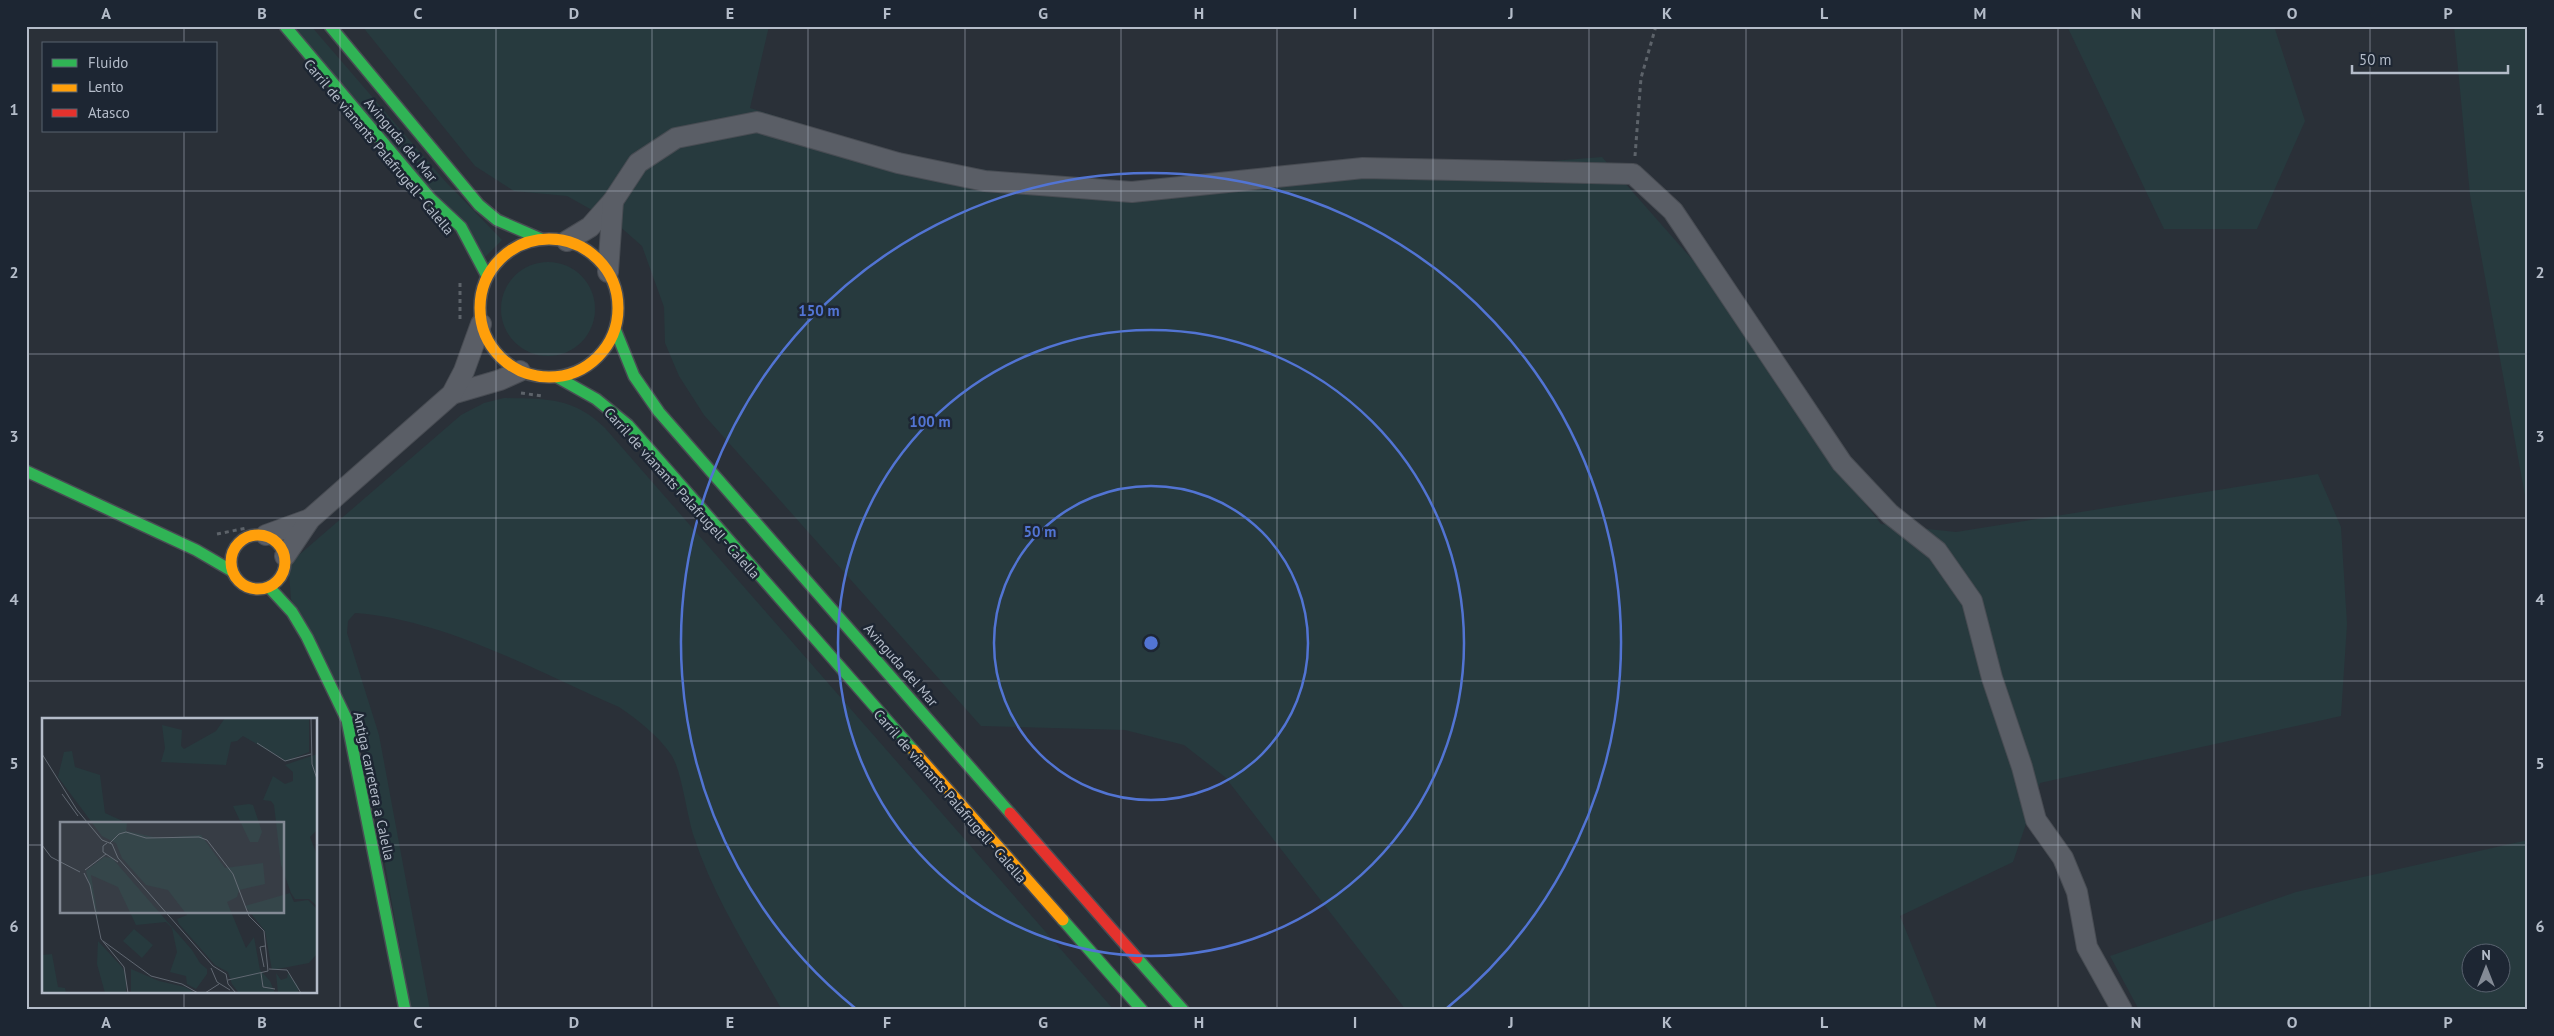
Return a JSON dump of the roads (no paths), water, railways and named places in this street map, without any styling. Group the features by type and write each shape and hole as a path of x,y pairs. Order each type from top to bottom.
{"main road":[{"name":"Avinguda del Mar","path":"286,26 430,198 461,227 487,276"},
{"name":"Avinguda del Mar","path":"330,26 479,205 497,220 541,239"},
{"path":"541,239 567,241 583,248 597,259 608,272 616,291 618,310 615,329 606,347 593,361 576,371 557,376 538,376 520,371 502,360 489,344 481,324 480,299 487,276 500,258 519,245 541,239"},
{"name":"Avinguda del Mar","path":"615,329 634,376 659,412 1182,1010"},
{"path":"557,376 596,399 628,425 1142,1010"},
{"path":"26,471 196,550 232,572 243,585 251,588 269,587 282,574 285,556 269,534 257,534 240,540 231,554 232,572"},
{"name":"Antiga carretera a Calella","path":"269,587 292,612 307,637 347,720 405,1010"}],"street":[{"path":"567,241 590,226 613,201 638,163 676,138 757,122 898,162 986,181 1132,192 1363,168 1633,174 1673,211 1842,462 1890,514 1937,550 1972,601 1992,678 2022,767 2036,820 2063,858 2077,892 2087,947 2122,1010"},
{"path":"608,272 613,201"},
{"path":"285,556 310,518 452,394 464,371 481,324"},
{"path":"452,394 500,380 520,371"},
{"path":"269,534 310,518"}]}
